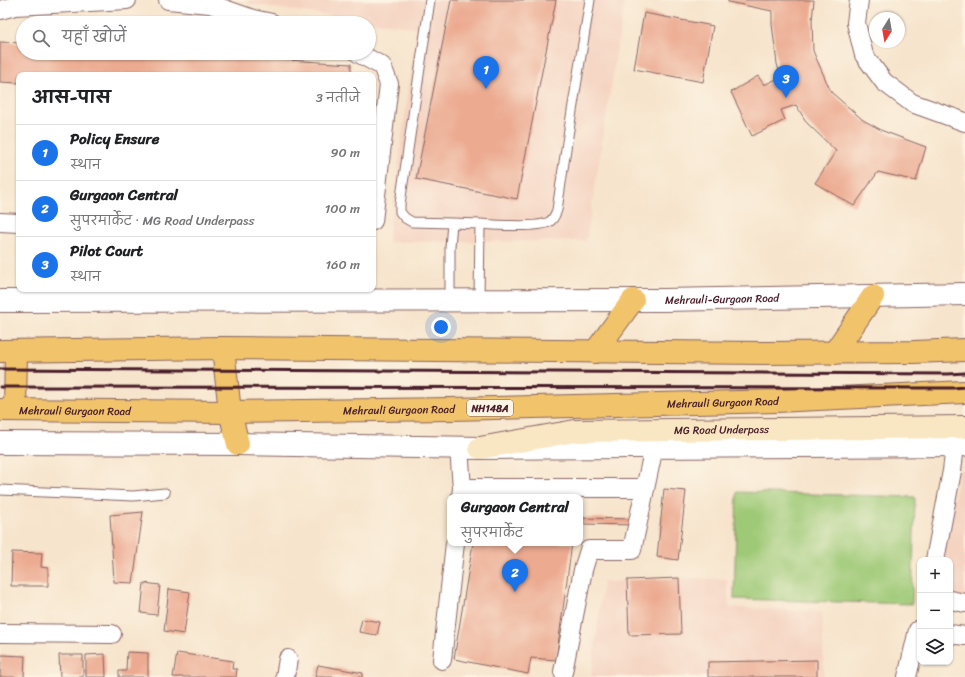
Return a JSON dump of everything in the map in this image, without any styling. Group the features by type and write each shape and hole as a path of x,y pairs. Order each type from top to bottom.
{"highway":[{"path":"834,353 873,296"},
{"path":"596,352 633,300"},
{"path":"7,410 8,351 223,348 834,353 965,350"},
{"path":"223,348 230,412 238,444"},
{"name":"Mehrauli Gurgaon Road","path":"7,410 230,412 451,409 776,401 965,392"}],"main road":[{"name":"MG Road Underpass","path":"470,448 575,431 962,441"}],"street":[{"path":"0,10 15,6 127,0"},
{"path":"168,0 210,4 244,16"},
{"path":"859,0 856,23 864,55 884,82 912,103 965,122"},
{"path":"371,60 382,66 389,84 376,196"},
{"path":"0,222 16,222"},
{"name":"Mehrauli-Gurgaon Road","path":"0,301 161,295 450,300 633,300 965,294"},
{"path":"0,443 238,444 470,448 654,447 962,441"},
{"path":"936,557 952,471 962,441"},
{"path":"948,557 962,472 962,441"},
{"path":"563,672 583,570 589,550 632,550 654,447"},
{"path":"470,448 461,492 645,488"},
{"path":"442,660 455,546"},
{"path":"953,601 965,603"},
{"path":"906,677 919,629"},
{"path":"0,633 112,634"},
{"path":"953,634 965,636"},
{"path":"285,677 288,659"}],"lane":[{"path":"430,0 400,212 405,218 412,222 538,226 547,223 554,218 557,210 590,0"},
{"path":"450,300 450,247 452,223"},
{"path":"479,300 480,224"},
{"path":"0,490 133,496 165,493"}],"shaded area":[{"path":"249,0 625,0 586,241 388,242 417,28 376,22 376,16 332,16 248,4"},
{"path":"959,470 965,471 965,606 953,604 953,557 944,557"},
{"path":"691,578 727,579 729,607 822,612 824,677 591,677 603,582"}],"green space":[{"path":"737,492 915,497 912,604 734,599"}],"building":[{"path":"451,0 556,0 517,199 416,179"},
{"path":"728,0 814,0 812,20 813,51 831,92 863,120 883,131 926,147 916,181 878,172 854,206 815,183 836,151 807,123 796,105 781,110 785,120 752,136 731,92 758,76 764,85 781,77 777,64 772,24 772,11 728,2"},
{"path":"644,13 713,26 703,82 634,69"},
{"path":"0,42 16,43 16,60 287,60 351,64 351,72 16,72 16,83 0,82"},
{"path":"664,489 686,491 678,560 657,557"},
{"path":"143,512 133,583 114,582 110,515"},
{"path":"583,518 635,519 637,525 583,524"},
{"path":"473,546 572,546 556,660 531,658 528,674 454,659"},
{"path":"12,552 42,553 41,567 48,568 48,586 11,586"},
{"path":"679,578 681,634 629,635 627,580"},
{"path":"144,583 160,585 157,615 141,613"},
{"path":"169,589 190,592 184,634 164,631"},
{"path":"362,619 380,622 377,635 359,632"},
{"path":"127,652 148,653 148,677 119,677 119,671 126,671"},
{"path":"177,653 233,661 232,669 237,669 236,677 173,677"},
{"path":"105,654 106,677 86,677 86,655"},
{"path":"1,655 25,656 24,677 0,677"},
{"path":"59,655 83,655 83,677 60,677"},
{"path":"817,660 817,677 708,677 708,662"},
{"path":"318,665 363,673 362,677 315,677"}],"railway":[{"path":"0,369 965,373"},
{"path":"0,387 965,387"}],"place":[{"name":"Policy Ensure","path":"486,89"},
{"name":"Pilot Court","path":"786,98"},
{"name":"Gurgaon Central","path":"515,592"}]}
